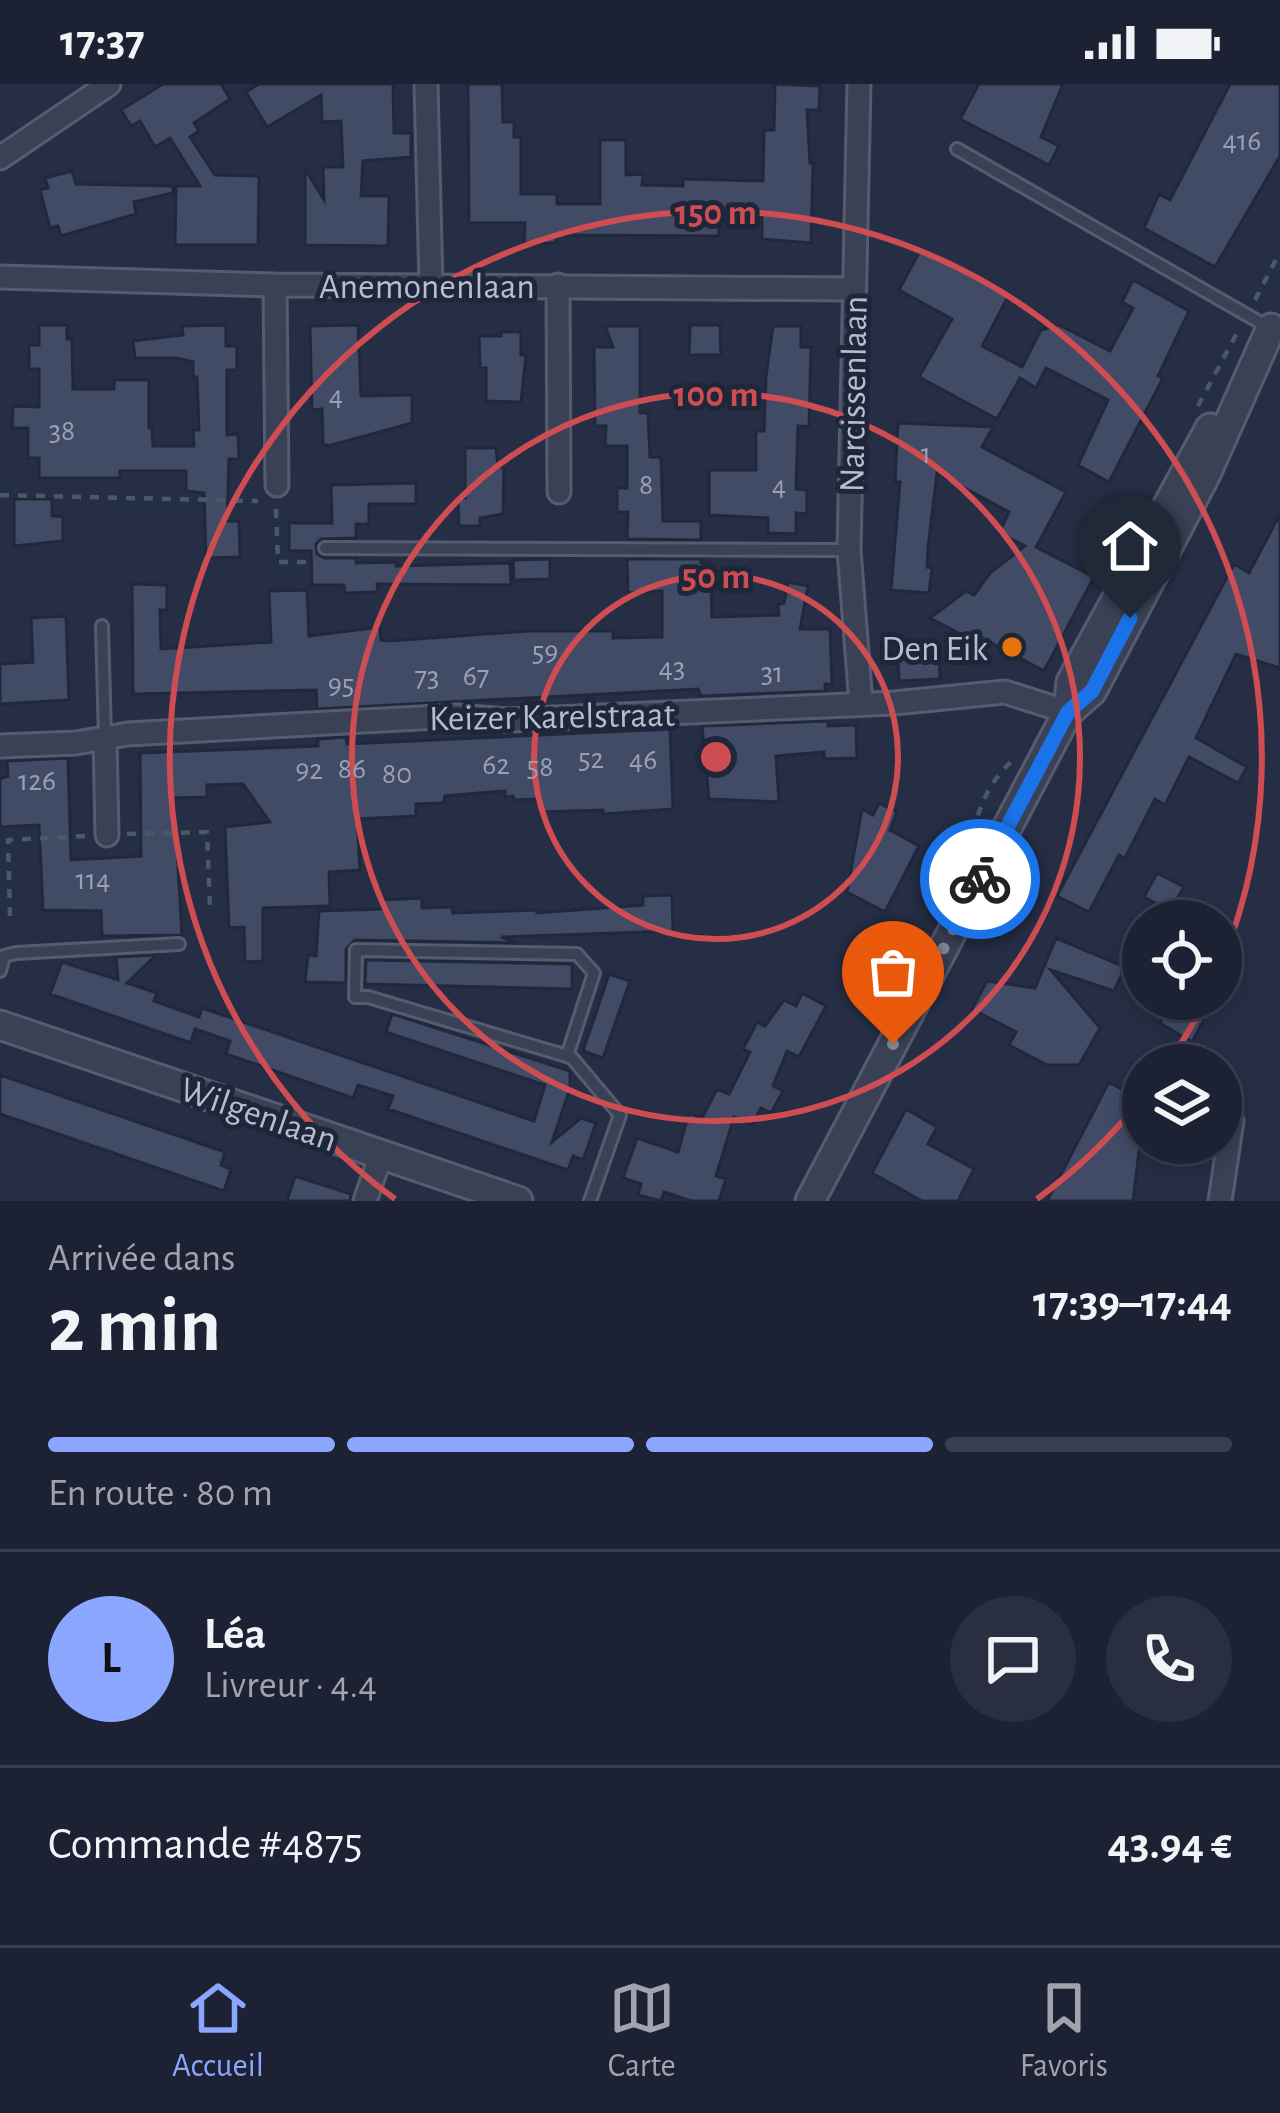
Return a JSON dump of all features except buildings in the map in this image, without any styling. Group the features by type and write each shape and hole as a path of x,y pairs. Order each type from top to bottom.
{"street":[{"path":"0,158 109,84"},
{"path":"426,84 430,286"},
{"name":"Narcissenlaan","path":"859,84 849,550 861,704"},
{"name":"Anemonenlaan","path":"0,277 275,285 854,290"},
{"path":"275,285 276,493"},
{"path":"558,285 559,492"},
{"path":"810,1201 1068,712 1071,682 1090,645 1179,478 1275,320"},
{"name":"Keizer Karelstraat","path":"0,746 456,716 507,720 861,704 1005,692 1068,712"},
{"path":"105,738 107,835"},
{"name":"Wilgenlaan","path":"0,1025 381,1155 476,1194 518,1201"},
{"path":"365,1201 381,1155"},
{"path":"1220,1201 1225,1164"}],"lane":[{"path":"957,149 1275,320"},
{"path":"325,548 849,550"},
{"path":"102,626 105,738"},
{"path":"0,971 4,956 16,953 179,944"},
{"path":"567,1056 594,973 578,953 356,950 355,997 567,1056 620,1114 590,1201"}],"path":[{"path":"0,495 276,493 278,562 323,562 325,548"},
{"path":"10,916 8,840 107,835 207,832 210,909"}],"way so far":[{"path":"893,1044 980,879"}],"place":[{"name":"Den Eik","path":"1012,647"}],"route":[{"path":"980,879 1068,712 1092,691 1130,618"}]}
